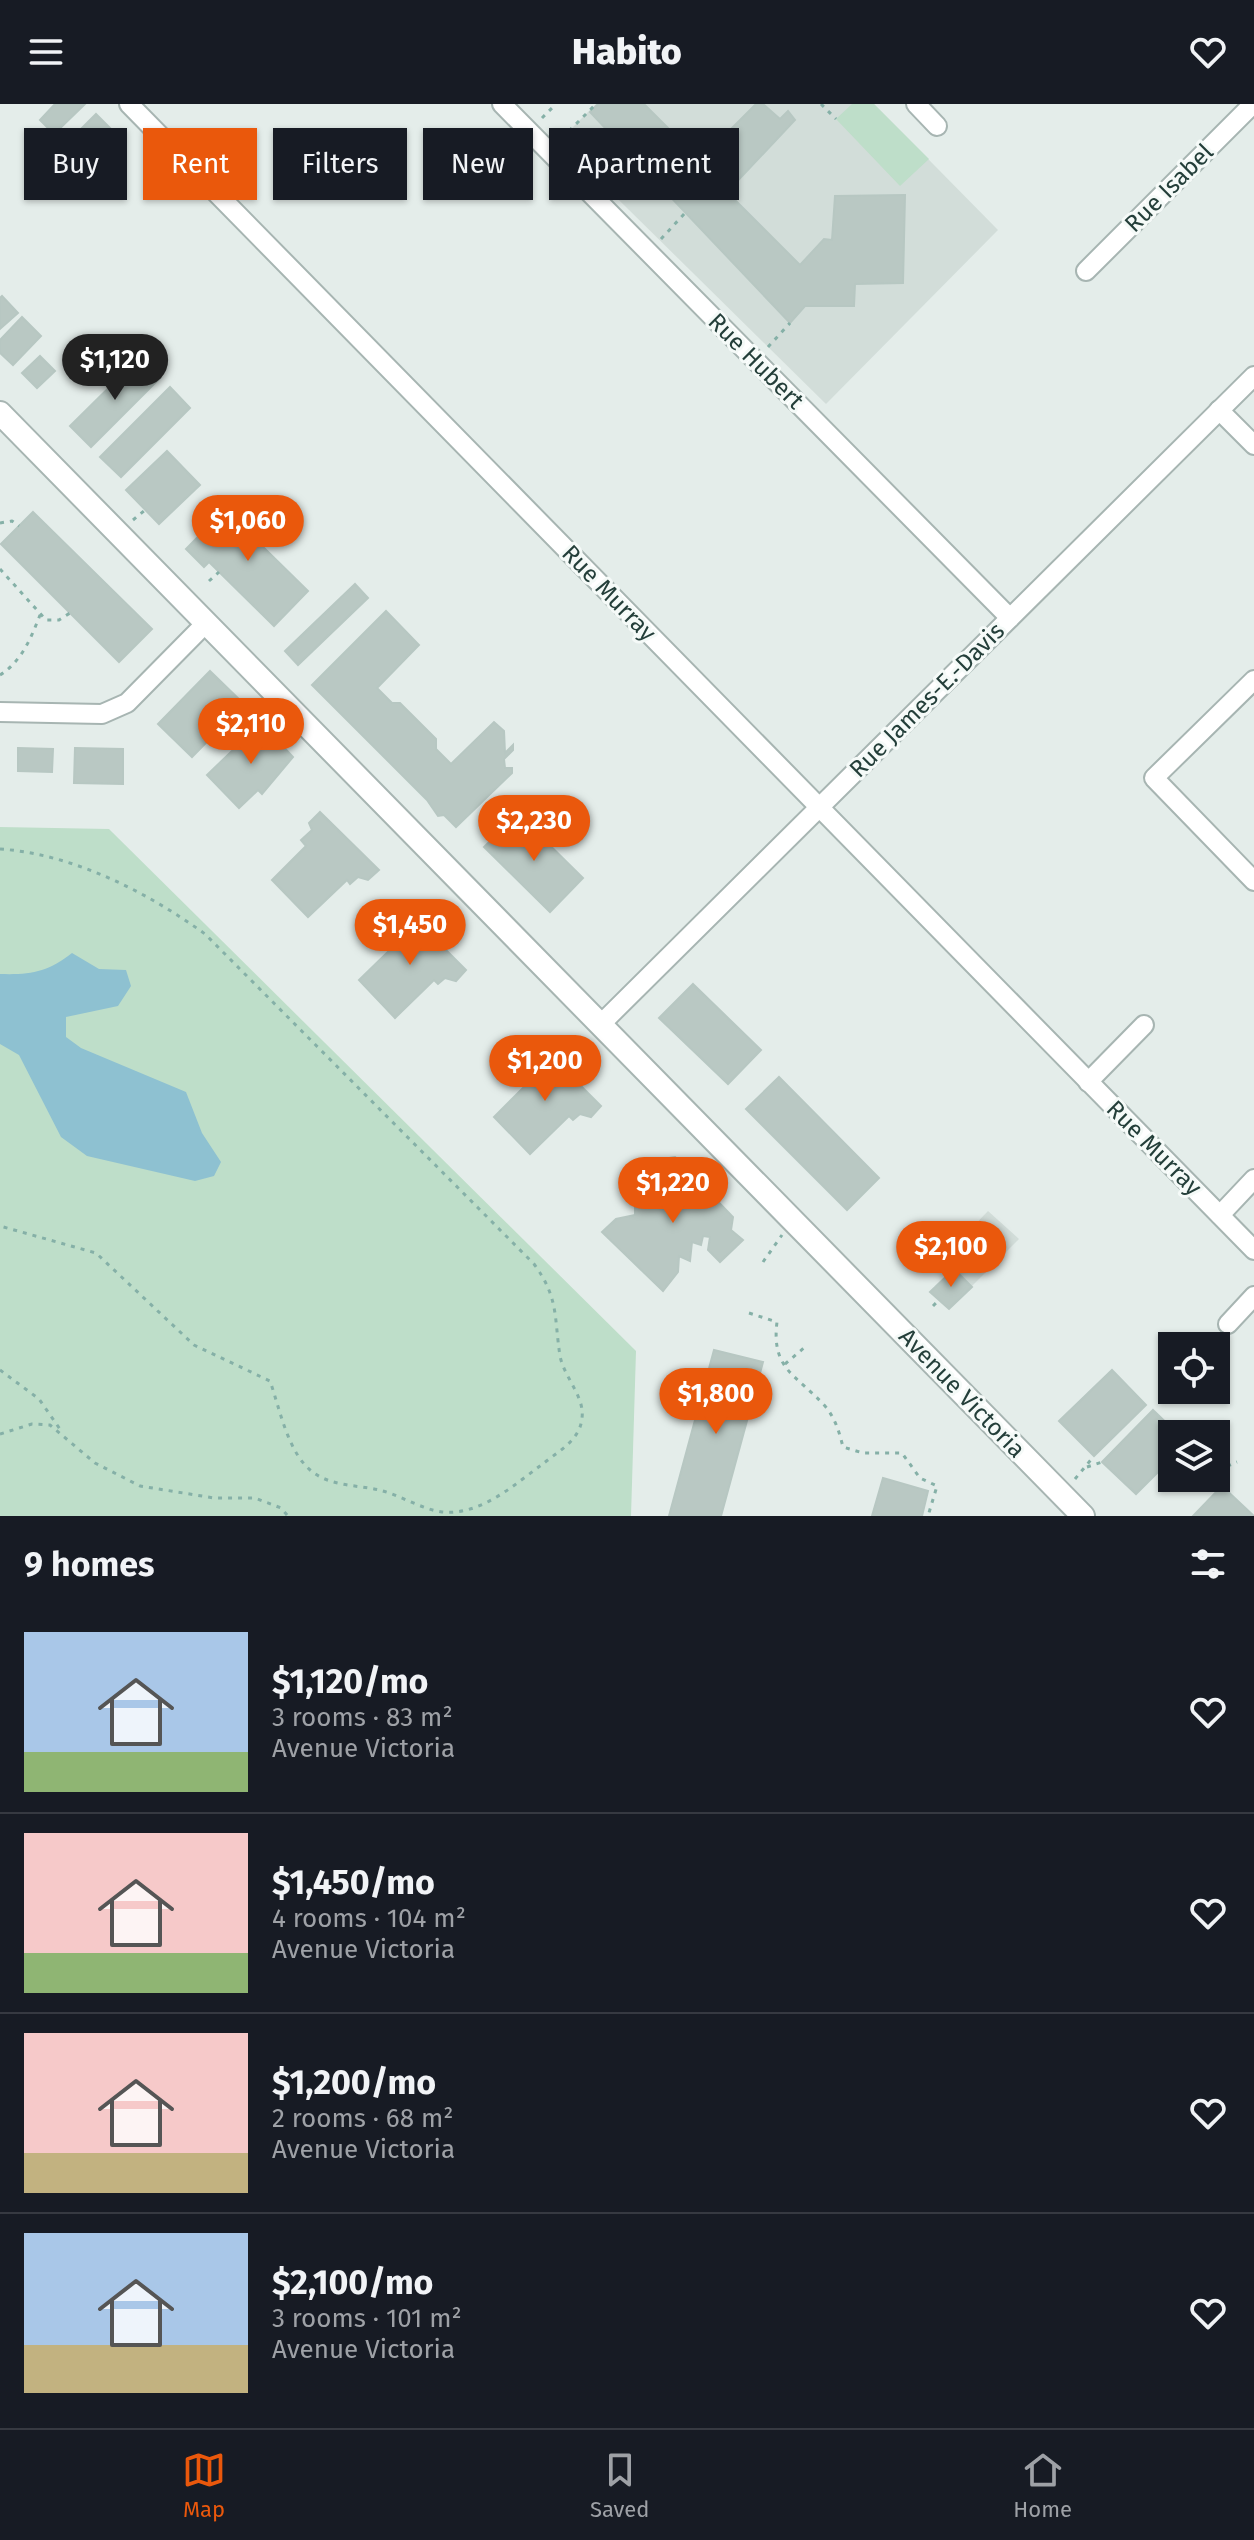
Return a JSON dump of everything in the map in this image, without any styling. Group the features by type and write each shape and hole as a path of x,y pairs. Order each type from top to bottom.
{"street":[{"name":"Rue Murray","path":"129,104 1254,1250"},
{"name":"Rue Hubert","path":"502,104 1010,618"},
{"path":"916,104 937,126"},
{"name":"Rue Isabel","path":"1086,271 1253,104"},
{"name":"Rue James-E.-Davis","path":"601,1024 1254,376"},
{"path":"1219,410 1254,445"},
{"name":"Avenue Victoria","path":"0,413 1083,1516"},
{"path":"0,712 102,714 127,703 206,623"},
{"path":"1254,680 1154,778 1254,881"},
{"name":"Rue Murray","path":"1088,1082 1144,1025"},
{"name":"Rue Murray","path":"1220,1215 1254,1179"},
{"path":"1228,1324 1254,1296"}],"path":[{"path":"539,121 556,104"},
{"path":"572,128 596,104"},
{"path":"821,104 836,119"},
{"path":"659,241 685,213"},
{"path":"766,350 790,323"},
{"path":"133,520 145,510"},
{"path":"0,523 12,521 19,526"},
{"path":"0,569 46,620 59,620 70,613"},
{"path":"209,581 219,572"},
{"path":"0,675 11,668 29,643 40,615"},
{"path":"0,849 54,857 164,904 205,934 534,1264 550,1286 555,1300 560,1359 582,1409 582,1421 575,1439 495,1499 463,1511 441,1512 382,1491 330,1481 312,1472 297,1455 270,1381 194,1345 96,1253 0,1226"},
{"path":"763,1262 792,1220"},
{"path":"933,1306 939,1300"},
{"path":"749,1313 777,1322 774,1345 796,1382 824,1405 836,1423 843,1447 863,1453 902,1453 920,1478 937,1486 928,1516"},
{"path":"785,1364 805,1347"},
{"path":"0,1370 39,1399 64,1435"},
{"path":"0,1434 32,1424 50,1425 95,1463 140,1486 214,1498 255,1498 281,1508 288,1516"},
{"path":"1061,1493 1094,1456"},
{"path":"1085,1468 1102,1462"},
{"path":"1230,1465 1237,1462"}],"shaded area":[{"path":"596,104 874,104 998,230 826,404 619,200 739,200 739,128 572,128"},
{"path":"988,1211 1019,1239 949,1309 930,1292 953,1269 942,1259"}],"green space":[{"path":"852,104 874,104 929,159 900,186 836,119"},
{"path":"0,827 109,829 636,1351 631,1516 0,1516"}],"water":[{"path":"72,953 99,969 126,970 131,986 118,1006 66,1017 66,1037 81,1048 186,1092 202,1133 221,1162 214,1176 195,1181 87,1156 61,1137 19,1055 0,1044 0,974 38,971"}],"building":[{"path":"55,104 85,104 60,128 48,128 40,120"},
{"path":"598,104 644,104 668,128 605,128 590,112"},
{"path":"756,104 763,104 780,119 788,111 795,120 739,179 739,128 732,128"},
{"path":"96,114 110,128 82,128"},
{"path":"905,195 903,283 855,284 854,306 805,306 790,323 673,200 735,200 800,265 824,239 832,240 835,196"},
{"path":"2,296 18,313 0,329 0,298"},
{"path":"22,317 41,336 13,365 0,353 0,340"},
{"path":"40,356 55,371 37,388 22,373"},
{"path":"140,357 161,377 91,447 70,426"},
{"path":"170,387 190,408 121,477 100,457"},
{"path":"167,451 200,485 159,524 126,490"},
{"path":"235,499 268,532 258,542 308,591 274,626 209,562 204,567 186,549"},
{"path":"33,512 152,629 119,662 1,544"},
{"path":"355,584 368,598 298,665 285,651"},
{"path":"386,611 419,645 377,688 392,703 400,703 436,739 436,749 451,764 494,722 504,731 505,753 513,745 513,750 504,759 505,768 512,768 512,773 456,827 444,815 438,816 427,800 312,685"},
{"path":"210,671 244,704 192,757 158,724"},
{"path":"261,723 293,757 262,794 258,790 239,808 207,775"},
{"path":"18,748 53,749 52,772 18,771"},
{"path":"75,748 123,749 123,784 74,783"},
{"path":"320,812 379,870 368,880 358,877 350,884 347,880 308,917 272,880 306,846 301,840 312,830 309,823"},
{"path":"518,814 583,878 550,912 484,847"},
{"path":"408,912 466,970 456,981 445,978 438,984 434,980 395,1018 359,980 394,946 388,941 399,930 397,923"},
{"path":"693,984 761,1050 728,1084 659,1018"},
{"path":"543,1048 601,1106 591,1117 580,1114 573,1120 569,1116 530,1154 494,1117 529,1082 523,1077 534,1066 532,1059"},
{"path":"779,1077 879,1178 847,1210 746,1109"},
{"path":"675,1157 733,1217 731,1230 743,1240 720,1262 708,1250 710,1237 703,1236 701,1245 692,1242 690,1261 679,1256 678,1272 663,1291 602,1232 616,1219 635,1215 635,1205 650,1201 650,1194 658,1190 656,1181 662,1181 656,1160"},
{"path":"954,1269 972,1287 949,1309 930,1292"},
{"path":"714,1350 763,1362 721,1516 669,1516"},
{"path":"1112,1370 1146,1405 1094,1456 1059,1421"},
{"path":"1153,1410 1163,1420 1158,1420 1158,1472 1136,1494 1102,1462"},
{"path":"883,1478 928,1491 922,1516 872,1516"},
{"path":"1216,1492 1228,1492 1254,1516 1193,1516"}]}
